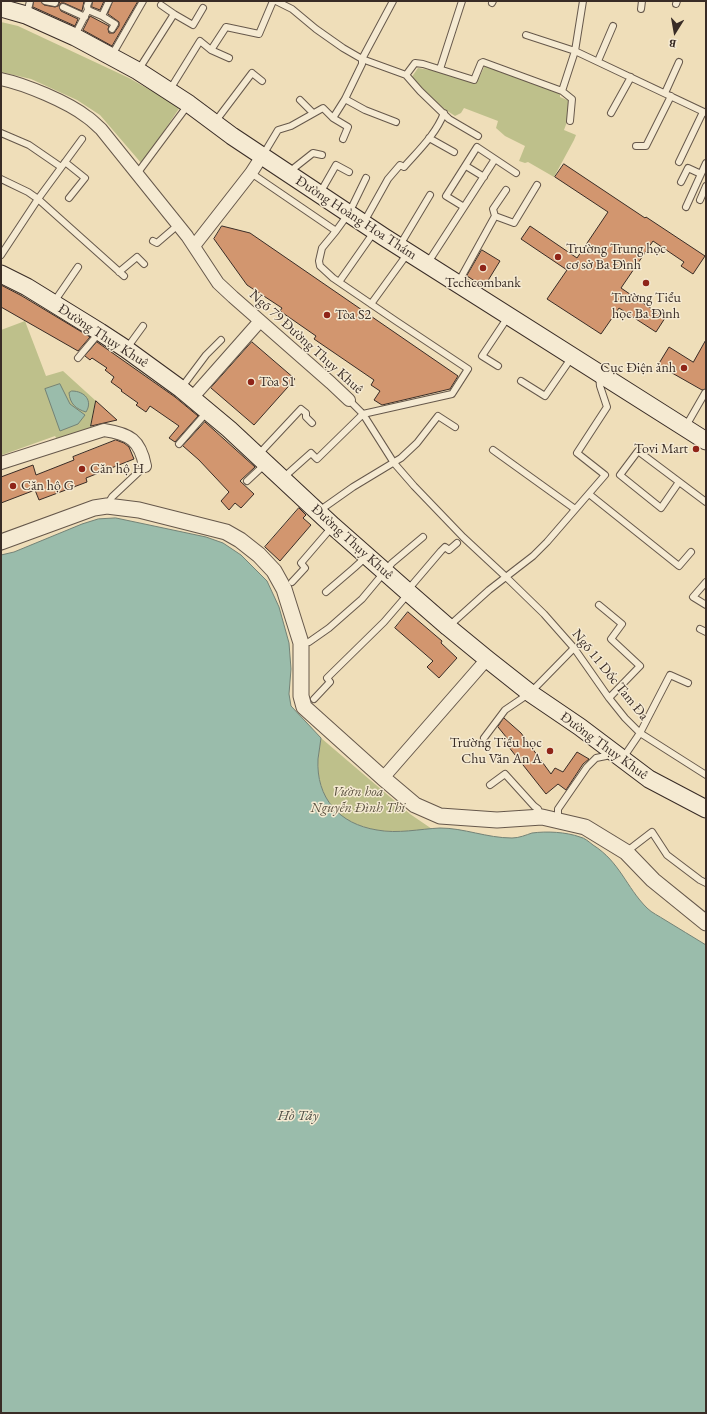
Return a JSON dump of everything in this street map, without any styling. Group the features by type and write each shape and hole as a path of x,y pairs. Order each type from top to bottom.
{"main road":[{"name":"Đường Hoàng Hoa Thám","path":"1,8 28,8 74,37 138,71 189,104 288,174 369,227 706,441"},
{"name":"Đường Thụy Khuê","path":"1,274 53,303 100,332 187,393 208,410 260,461 283,478 333,526 448,627 487,659 530,693 580,727 649,778 706,808"}],"street":[{"name":"Ngõ 79 Đường Thụy Khuê","path":"1,79 14,81 42,93 86,116 100,129 178,225 194,246 218,283 349,400"},
{"path":"194,246 251,173 262,156"},
{"path":"187,393 260,321"},
{"path":"1,463 104,430 119,432 134,440 142,453 145,466"},
{"path":"1,542 94,508 107,506 139,510 226,532 240,540 259,555 274,571 284,589 301,643 301,696 304,707 415,805 440,816 497,820 542,817 585,827 626,852 653,880 706,923"},
{"path":"383,778 487,659"}],"lane":[{"path":"45,1 54,3 55,1"},
{"path":"74,37 88,10 87,6 89,1"},
{"path":"102,16 109,1"},
{"path":"112,56 143,1"},
{"path":"211,50 226,27 259,34 273,1"},
{"path":"276,1 292,9 316,29 362,59 406,75 449,119 478,136"},
{"path":"333,118 345,99 362,64 362,59 393,1"},
{"path":"440,69 462,1"},
{"path":"562,91 575,51 583,1"},
{"path":"641,9 642,1"},
{"path":"161,5 193,25 203,8"},
{"path":"62,7 85,17"},
{"path":"88,10 115,24 112,29"},
{"path":"138,71 174,14"},
{"path":"598,61 613,26"},
{"path":"526,35 575,51 704,112 679,162"},
{"path":"169,91 200,40 211,50 229,58"},
{"path":"474,80 481,63 483,62 562,91 572,99 570,121"},
{"path":"636,146 646,146 668,95 679,62"},
{"path":"406,75 415,63 440,69 482,83"},
{"path":"214,123 252,73 262,81"},
{"path":"611,113 631,77"},
{"path":"345,99 365,110 396,122"},
{"path":"300,100 313,113"},
{"path":"136,174 189,104"},
{"path":"262,156 278,130 291,126 323,108 333,118 348,127 343,139"},
{"path":"339,282 369,227 388,179 400,166 404,167 429,138 440,122 444,113"},
{"path":"1,133 63,164 85,178 69,198"},
{"path":"429,138 454,152"},
{"path":"1,255 38,199 82,139"},
{"path":"464,207 446,196 477,147 516,173"},
{"path":"288,174 313,153 322,155"},
{"path":"427,264 495,159"},
{"path":"686,207 706,163"},
{"path":"319,194 336,165 349,172"},
{"path":"466,166 484,177"},
{"path":"681,182 688,168 701,174"},
{"path":"251,173 336,231"},
{"path":"283,478 311,453 316,459 363,414 452,394 468,369 339,282 320,266 319,261 322,248 349,213 366,178"},
{"path":"1,179 28,192 38,199 122,274 137,256 144,264"},
{"path":"495,216 514,223 538,185"},
{"path":"700,200 706,186"},
{"path":"458,283 495,216 493,209 506,190"},
{"path":"371,304 404,249 430,194"},
{"path":"153,241 157,243 178,225"},
{"path":"53,303 78,267"},
{"path":"498,366 482,356 508,315"},
{"path":"126,349 143,326"},
{"path":"78,358 100,332"},
{"path":"187,393 206,355 221,340"},
{"path":"521,381 545,396 572,357"},
{"path":"448,627 489,590 534,556 548,542 605,475 577,453 591,434 607,407 600,386 599,373"},
{"path":"685,427 705,393"},
{"name":"Ngõ 79 Đường Thụy Khuê","path":"349,400 363,414 394,463 414,486 463,537 506,577"},
{"path":"247,481 260,461 301,409 306,413 306,417 312,423"},
{"path":"179,444 208,410"},
{"path":"318,512 353,487 401,458 417,443 438,416 455,427"},
{"path":"493,450 575,509"},
{"path":"680,482 661,508 620,475 638,451 680,482 706,502"},
{"path":"107,506 112,497 145,466"},
{"path":"589,494 679,566 691,552"},
{"path":"292,582 305,568 301,563 333,526"},
{"path":"309,642 362,599 392,563 423,537"},
{"path":"314,699 330,682 327,678 384,622 409,593 412,585 441,551 445,548 450,550 457,543"},
{"path":"326,592 367,555"},
{"name":"Ngõ 11 Dốc Tam Đa","path":"506,577 544,614 574,648 609,698 625,718 640,733 706,775"},
{"path":"706,582 694,597 706,604"},
{"path":"598,606 622,624 611,639 640,666 609,698"},
{"path":"700,628 706,632"},
{"path":"484,738 505,710 530,693 574,648"},
{"path":"558,820 558,809 587,768 596,758 616,755 640,733 670,675 688,683"},
{"path":"490,785 505,774 538,809 542,817"},
{"path":"626,852 652,832 667,856 706,883"}],"green space":[{"path":"1,22 18,26 129,78 180,107 142,164 100,115 77,100 31,79 1,72"},
{"path":"487,61 560,89 560,97 574,103 564,130 576,135 554,177 528,162 525,163 519,161 525,146 505,136 496,128 498,121 464,108 461,113 455,116 443,108 411,78 418,68 479,78"},
{"path":"25,321 46,376 63,371 96,401 91,428 58,441 55,436 2,455 1,330"},
{"name":"Vườn hoa Nguyễn Đình Thi","path":"321,738 410,814 432,829 397,832 376,830 351,822 341,815 332,807 321,786 318,760"}],"water":[{"path":"60,384 70,404 85,415 78,424 60,431 45,389"},
{"path":"72,391 77,391 86,397 89,404 86,412 76,408 72,403 69,393"},
{"name":"Hồ Tây","path":"116,518 206,537 223,543 241,555 267,581 279,607 289,643 291,669 289,694 291,706 321,738 318,773 321,786 332,807 341,815 351,822 363,827 385,831 449,828 503,838 515,838 532,833 550,832 569,834 582,838 587,840 610,859 649,910 706,945 706,1413 1,1413 1,555 14,552 82,524 98,519"}],"building":[{"path":"34,1 41,1 44,5 55,7 58,6 60,1 84,1 82,11 64,3 61,3 59,6 61,11 78,19 75,26 33,7"},
{"path":"93,1 104,1 100,10 92,7"},
{"path":"113,1 138,1 112,46 83,30 90,16 109,26 109,33 114,33 119,26 119,22 108,14"},
{"path":"564,164 705,256 693,274 681,266 684,262 653,241 621,288 665,318 656,332 619,308 601,334 547,299 567,270 521,239 530,226 577,258 608,212 555,177"},
{"name":"Tòa S2","path":"222,226 250,233 458,376 450,389 382,405 374,400 380,391 371,385 374,380 314,339 316,336 280,311 282,308 247,285 214,239"},
{"name":"Techcombank","path":"482,250 500,261 484,287 467,276"},
{"path":"1,285 90,337 78,351 1,307"},
{"name":"Cục Điện ảnh","path":"706,340 706,389 702,390 658,365 669,347 693,362"},
{"path":"97,342 175,397 198,416 175,442 169,438 179,426 150,406 146,412 136,405 138,403 111,382 114,377 105,370 107,368 92,358 90,360 85,356"},
{"name":"Tòa S1","path":"252,342 295,379 254,425 211,388"},
{"path":"96,401 117,420 91,426"},
{"path":"205,422 255,467 240,481 254,494 241,508 235,503 229,510 221,501 229,492 199,460 183,446"},
{"path":"116,440 129,447 134,459 86,478 87,482 39,500 35,490 1,503 1,477 33,465 36,475 74,460 73,457"},
{"path":"299,508 306,515 303,518 311,525 280,561 265,547"},
{"path":"408,612 442,641 441,643 457,658 439,678 427,667 433,661 395,628"},
{"path":"504,718 521,733 551,774 555,768 563,772 577,752 589,759 583,764 566,790 558,784 546,794 508,746 511,743 498,727"}],"place":[{"name":"Trường Trung học cơ sở Ba Đình","path":"558,257"},
{"name":"Techcombank","path":"483,268"},
{"name":"Trường Tiểu học Ba Đình","path":"646,283"},
{"name":"Tòa S2","path":"327,315"},
{"name":"Cục Điện ảnh","path":"684,368"},
{"name":"Tòa S1","path":"251,382"},
{"name":"Tovi Mart","path":"696,449"},
{"name":"Căn hộ H","path":"82,469"},
{"name":"Căn hộ G","path":"13,486"},
{"name":"Trường Tiểu học Chu Văn An A","path":"550,751"}]}
